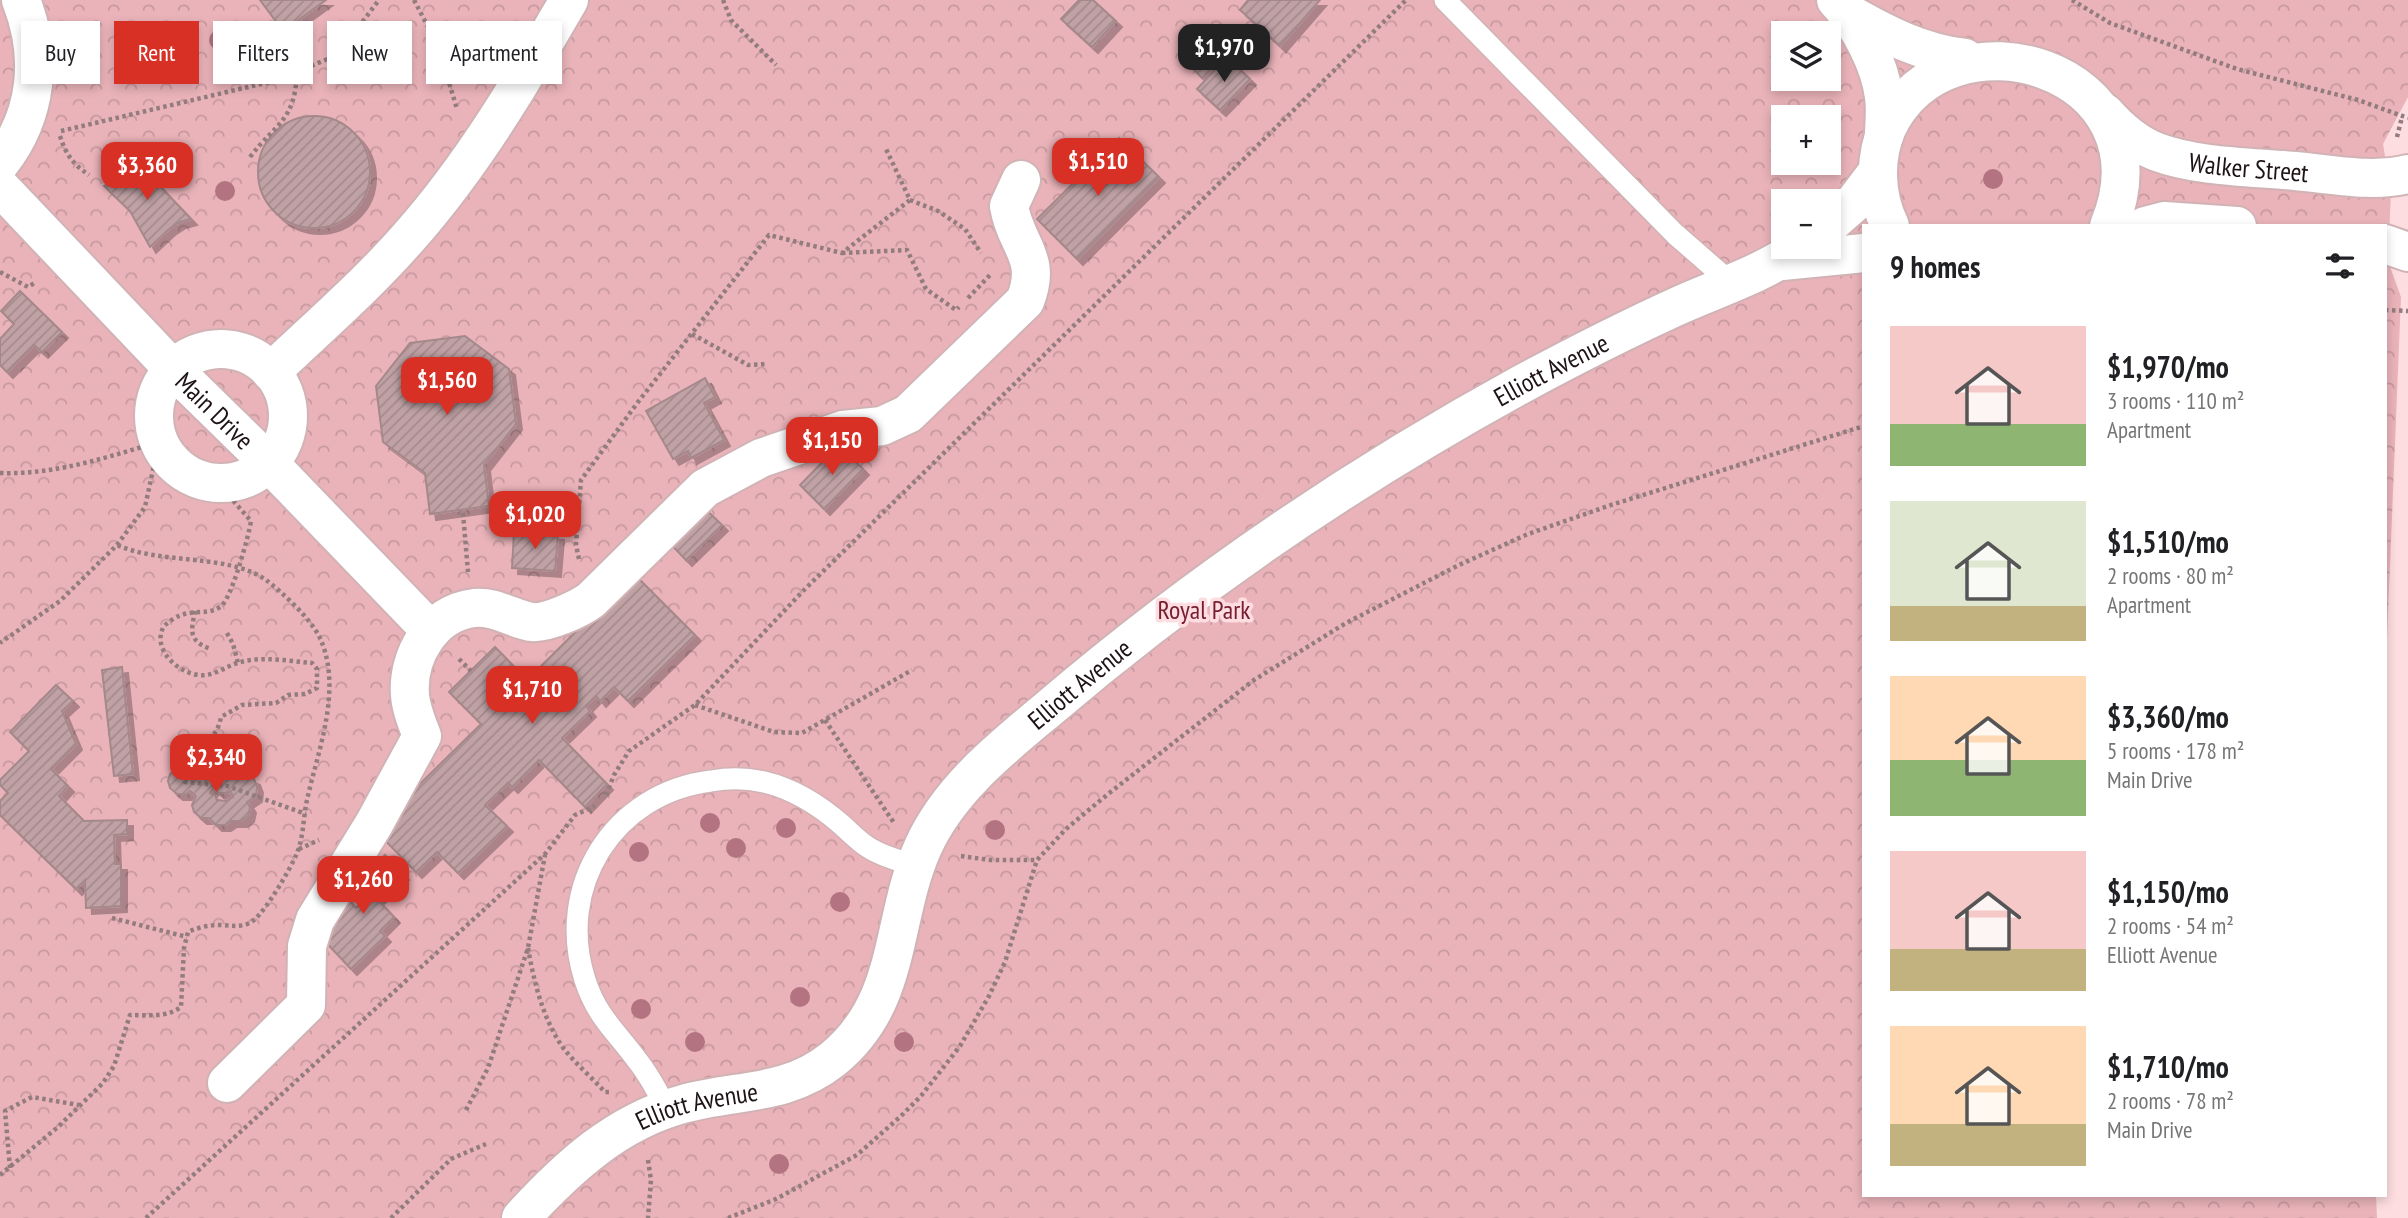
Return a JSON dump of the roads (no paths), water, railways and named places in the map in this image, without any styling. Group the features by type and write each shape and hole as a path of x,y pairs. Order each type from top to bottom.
{"street":[{"path":"0,163 16,139 26,117 32,93 34,44 21,0"},
{"path":"271,372 364,285 406,240 471,159 514,94 569,0"},
{"path":"1842,6 1884,33 1921,49 1965,58"},
{"path":"1842,6 1871,56 1880,79 1885,108 1880,197 1889,224"},
{"path":"1841,214 1853,204 1881,154 1894,113 1910,92 1941,68 1965,58 1994,52 2038,59 2076,80 2088,90 2105,113 2117,141 2121,171 2118,200 2110,224"},
{"name":"Walker Street","path":"2105,113 2121,130 2139,143 2169,156 2235,166 2351,176 2393,177 2408,174"},
{"path":"227,1083 306,1005 307,946 315,920 374,824 422,736 410,699 411,679 416,653 431,631 447,618 471,609 494,610 533,623 576,610 591,600 705,488 761,458 843,430 878,427 915,408 1025,301 1031,282 1030,261 1009,206 1021,180"},
{"name":"Main Drive","path":"0,187 173,369 269,463 431,631"},
{"path":"2153,224 2164,221 2191,221 2219,224"},
{"path":"2387,245 2408,252"},
{"name":"Elliott Avenue","path":"1841,253 1862,253"},
{"name":"Elliott Avenue","path":"521,1218 562,1175 591,1151 633,1123 695,1101 790,1084 820,1068 842,1051 870,1017 883,992 916,866 926,841 945,809 983,767 1048,709 1246,555 1399,455 1524,383 1665,312 1780,259"},
{"path":"227,350 256,359 271,372 284,393 288,418 282,442 269,463 248,477 225,482 205,480 186,473 170,460 159,442 154,423 155,404 161,385 181,362 198,354 227,350"}],"lane":[{"path":"1445,0 1675,234 1730,282"},
{"path":"667,1110 648,1075 599,1013 585,978 579,950 578,915 587,874 608,838 622,821 654,798 680,787 715,780 762,781 792,791 816,805 869,848 916,866"}],"park label":[{"name":"Royal Park","path":"1204,609"}]}
